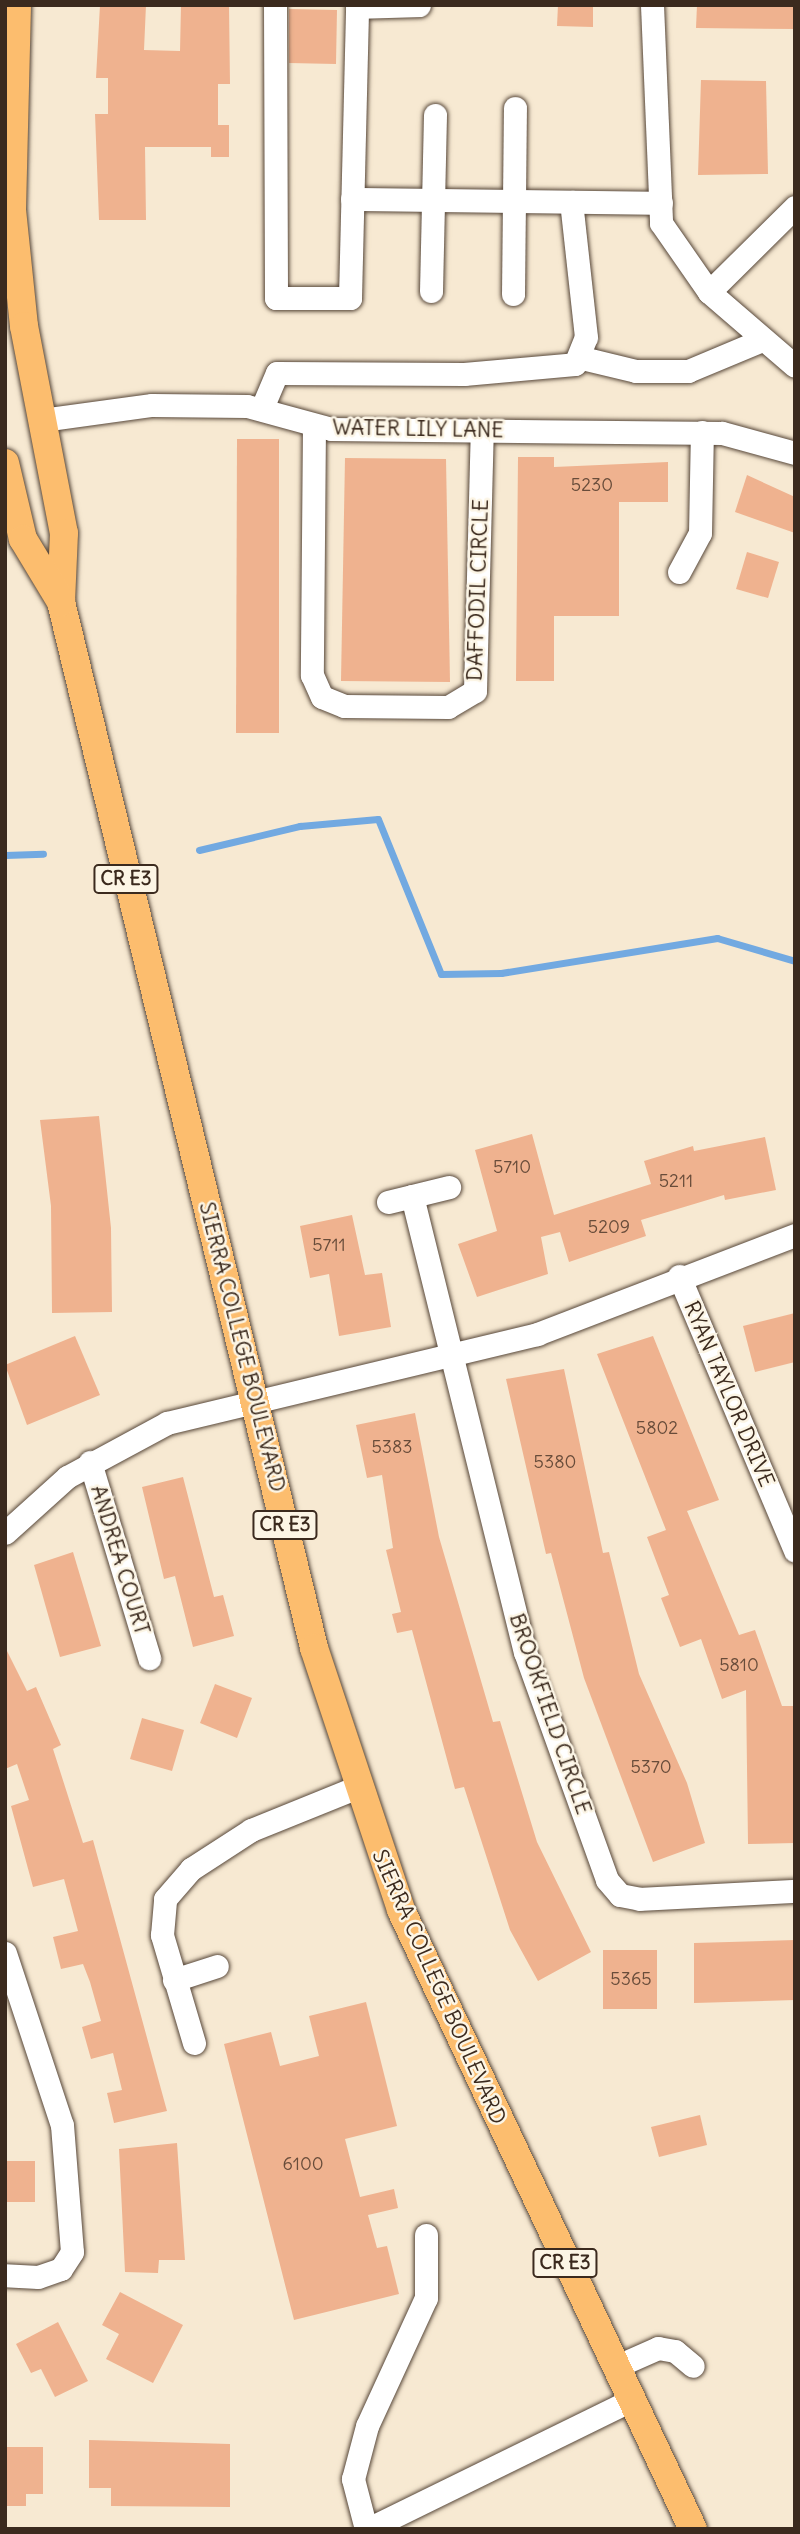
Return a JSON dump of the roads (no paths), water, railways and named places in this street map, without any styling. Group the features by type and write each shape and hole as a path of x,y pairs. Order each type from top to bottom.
{"main road":[{"name":"SIERRA COLLEGE BOULEVARD","path":"17,5 12,210 41,420 64,533 61,602 255,1402 355,1788 438,1996 693,2529"},
{"name":"SIERRA COLLEGE BOULEVARD","path":"5,463 23,539 61,602"}],"street":[{"path":"275,5 276,298 350,298 357,6 419,5"},
{"path":"652,5 662,223 709,292 795,366"},
{"path":"513,293 511,201 514,108"},
{"path":"431,291 429,200 435,115"},
{"path":"352,199 661,204"},
{"path":"262,408 277,373 464,374 575,364 582,358 586,337 571,202"},
{"path":"709,292 795,207"},
{"path":"582,358 636,371 688,371 762,340"},
{"name":"WATER LILY LANE","path":"41,420 152,405 262,408 314,425 482,431 702,432 754,438 795,453"},
{"name":"DAFFODIL CIRCLE","path":"314,425 312,675 321,697 344,706 448,707 475,691 482,431"},
{"path":"679,572 700,533 702,432"},
{"path":"388,1202 449,1187"},
{"name":"BROOKFIELD CIRCLE","path":"412,1196 525,1652 607,1880 620,1895 640,1899 795,1891"},
{"path":"5,1533 90,1462 167,1423 537,1334 679,1276 795,1235"},
{"name":"RYAN TAYLOR DRIVE","path":"679,1276 795,1550"},
{"name":"ANDREA COURT","path":"90,1462 149,1658"},
{"path":"194,2043 174,1980 160,1922 173,1885 251,1830 355,1788"},
{"path":"5,2275 38,2277 61,2269 72,2252 65,2137 7,1964"},
{"path":"174,1980 217,1966"},
{"path":"426,2235 426,2298 359,2452 355,2501 367,2529 631,2400"},
{"path":"615,2367 658,2348 675,2351 693,2366"}],"waterway":[{"path":"199,850 300,826 378,819 441,974 501,973 717,938 795,961"},
{"path":"5,855 43,854"}]}
